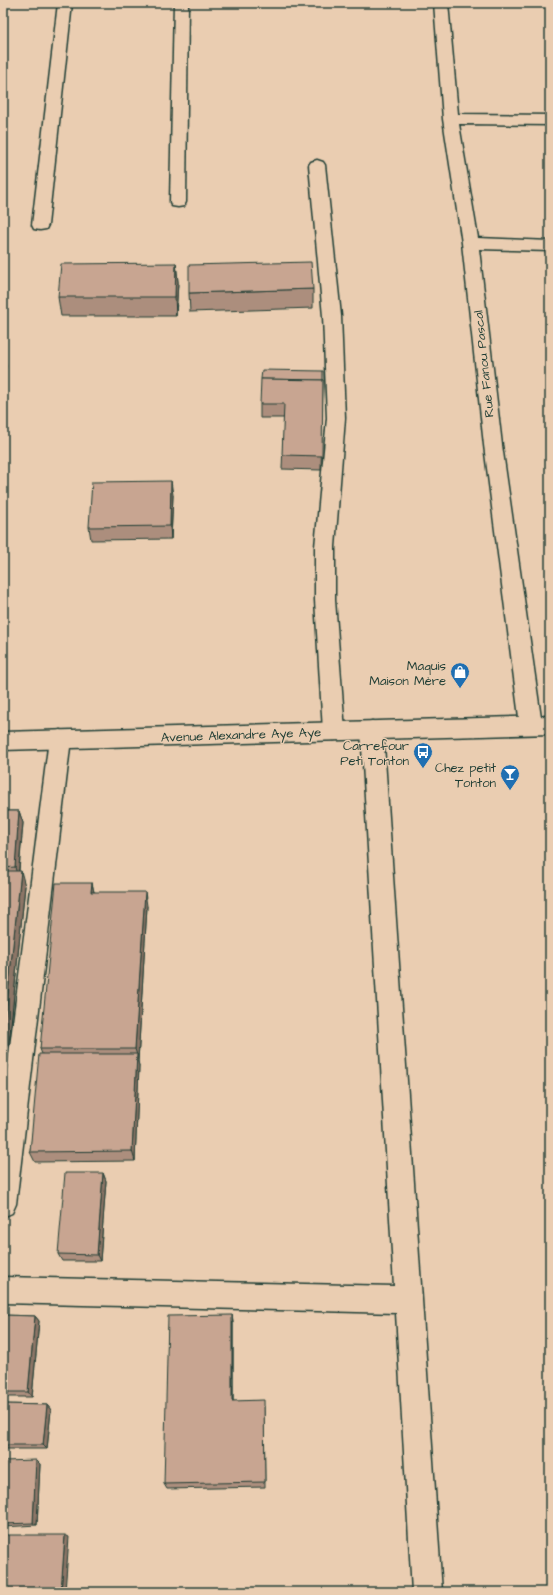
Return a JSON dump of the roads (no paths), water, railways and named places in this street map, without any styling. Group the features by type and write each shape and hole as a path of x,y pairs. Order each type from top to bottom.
{"street":[{"path":"40,225 65,3"},
{"path":"178,202 181,3"},
{"name":"Rue Fanou Pascal","path":"441,3 451,119 470,243 493,445 541,725"},
{"path":"451,119 550,120"},
{"path":"317,165 332,316 336,418 325,547 325,600 334,731"},
{"path":"470,243 550,246"},
{"name":"Avenue Alexandre Aye Aye","path":"3,741 541,725"},
{"path":"372,730 427,1592"},
{"path":"3,1204 60,739"},
{"path":"3,1290 409,1300"}],"place":[{"name":"Maquis Maison Mère","path":"460,689"},
{"name":"Carrefour Peti Tonton","path":"423,769"},
{"name":"Chez petit Tonton","path":"510,791"}]}
